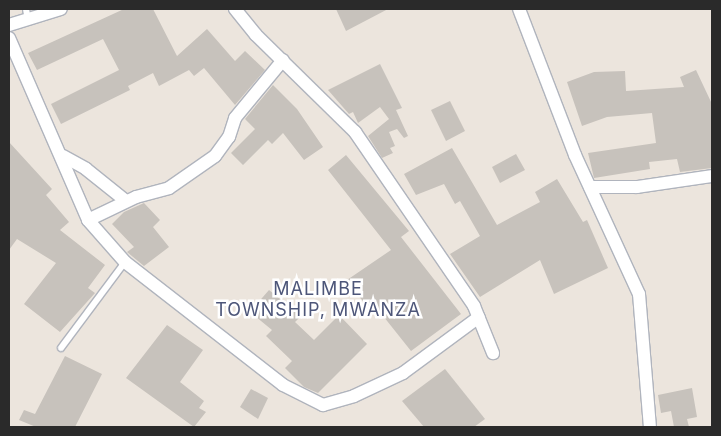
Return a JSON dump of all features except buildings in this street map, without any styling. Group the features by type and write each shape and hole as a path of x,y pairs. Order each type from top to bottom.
{"street":[{"path":"9,25 27,14 61,9"},
{"path":"235,9 354,132 479,317 493,353"},
{"path":"519,9 590,186 639,294 650,427"},
{"path":"9,38 63,156 88,220 126,262 283,385 323,405 403,373 479,317"},
{"path":"88,220 126,202 169,188 215,156 228,137 235,118 283,60"},
{"path":"63,156 86,169 126,202"},
{"path":"590,186 638,187 712,176"}],"lane":[{"path":"61,348 126,262"}],"district":[{"name":"MALIMBE TOWNSHIP, MWANZA","path":"318,300"}]}
